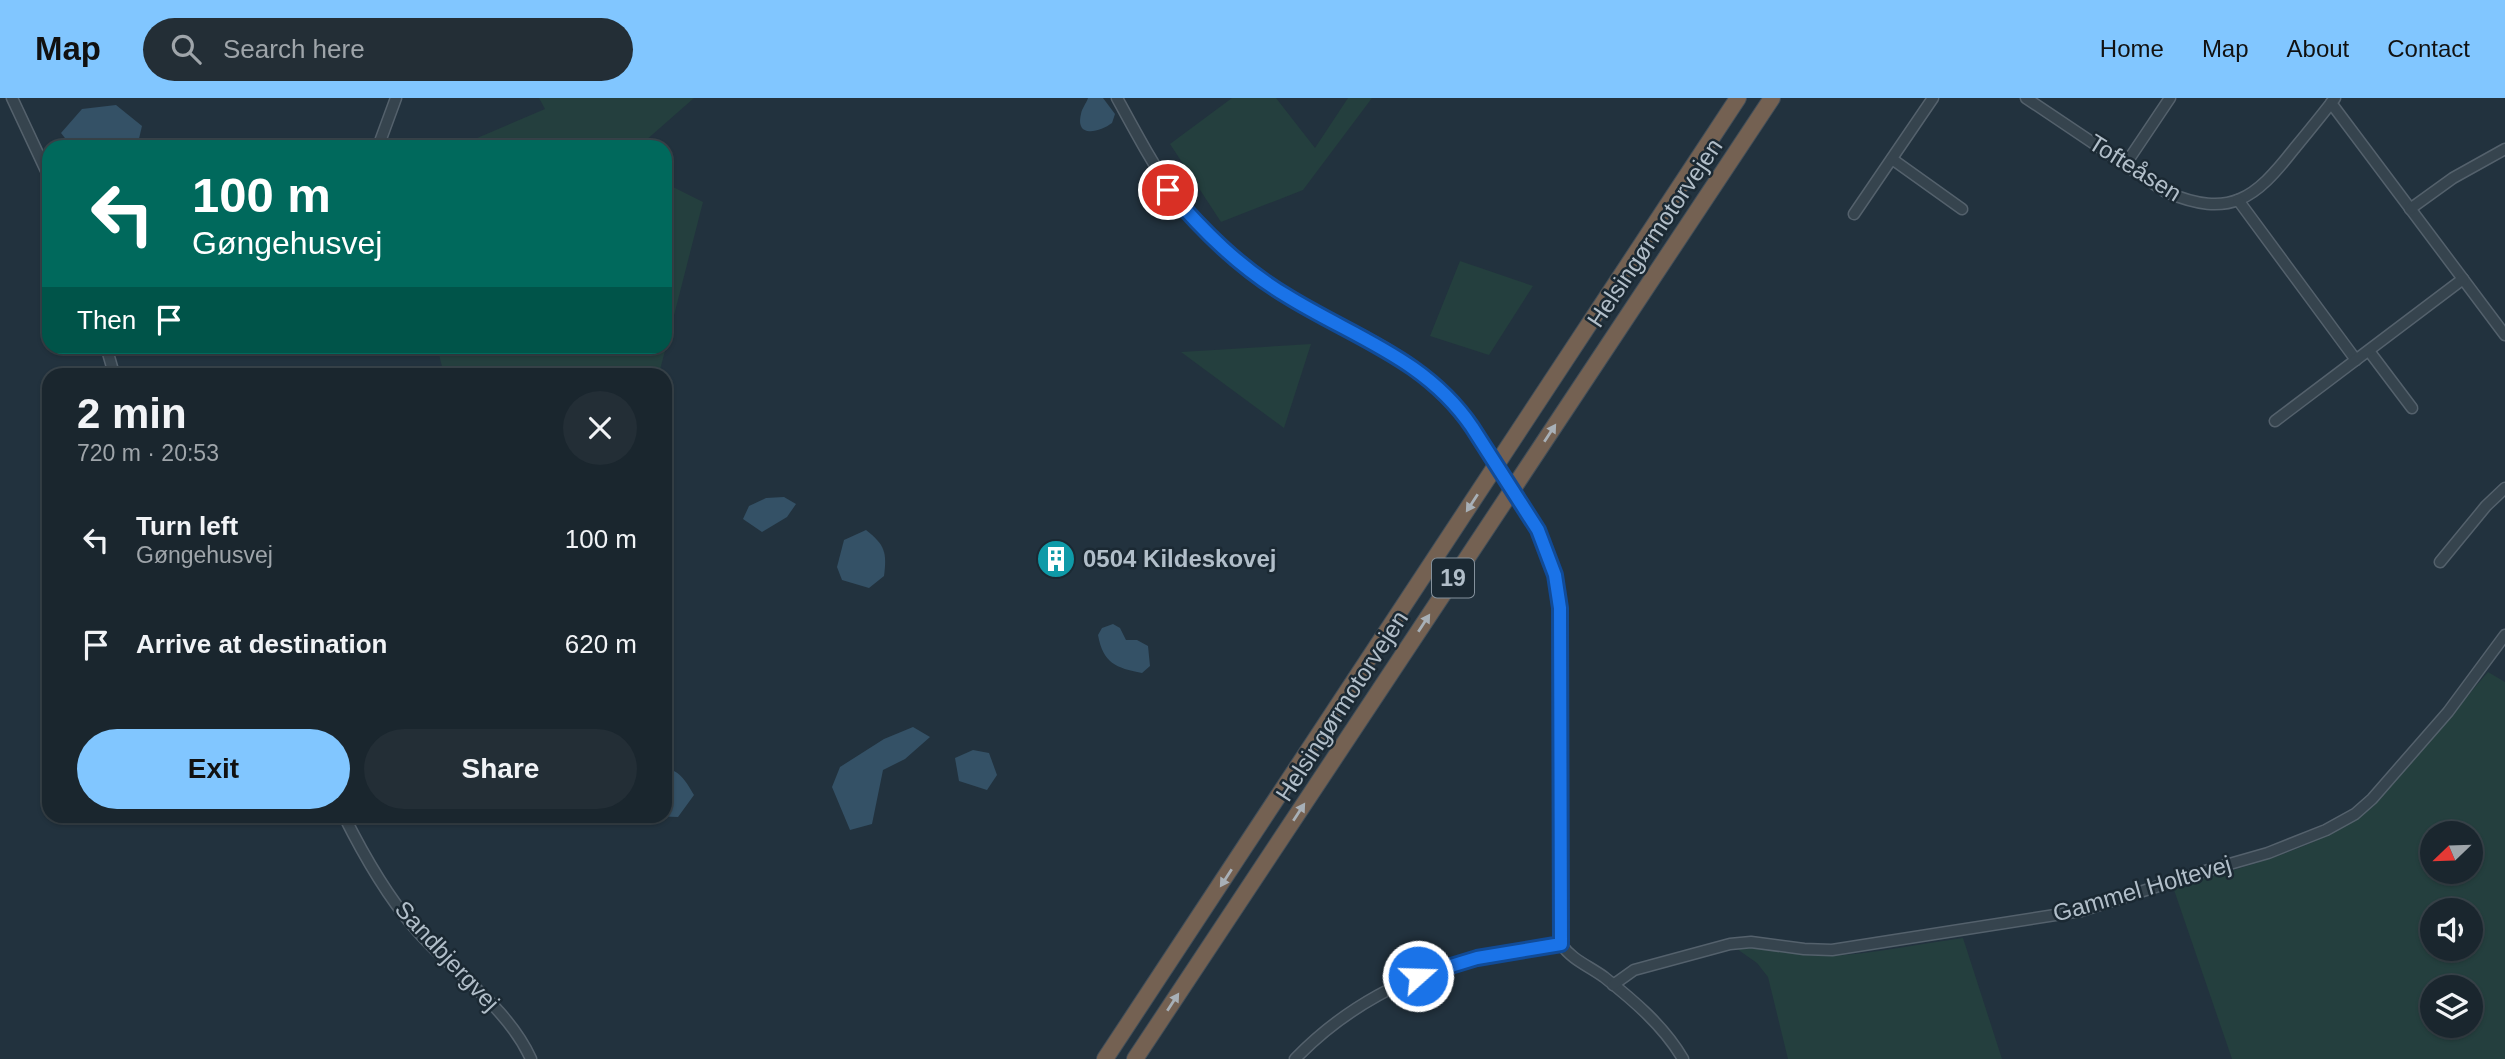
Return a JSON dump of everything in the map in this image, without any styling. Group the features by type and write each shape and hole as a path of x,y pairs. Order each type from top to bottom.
{"highway":[{"name":"Helsingørmotorvejen","path":"1105,1059 1738,98"},
{"name":"Helsingørmotorvejen","path":"1135,1059 1772,98"}],"street":[{"path":"12,98 42,162"},
{"path":"381,140 396,98"},
{"path":"1117,98 1168,190 1224,251 1286,296 1389,351 1414,368 1463,414 1536,525 1553,566 1560,608 1561,944 1572,957 1613,985 1671,1039 1683,1059"},
{"path":"1854,215 1933,98"},
{"name":"Tofteåsen","path":"2026,98 2166,192 2191,202 2214,204 2238,200 2270,180 2333,100"},
{"path":"2124,165 2170,98"},
{"path":"2333,100 2410,209 2505,335"},
{"path":"2410,209 2454,178 2505,149"},
{"path":"1892,159 1962,209"},
{"path":"2238,200 2356,360"},
{"path":"2275,421 2463,279"},
{"path":"2369,351 2412,408"},
{"path":"2440,562 2486,506 2505,488"},
{"name":"Gammel Holtevej","path":"1613,985 1634,970 1711,947 1751,942 1832,950 2081,911 2205,870 2268,853 2310,837 2355,814 2372,799 2448,712 2505,635"},
{"name":"Sandbjergvej","path":"348,823 372,867 412,926 494,1006 517,1035 531,1059"},
{"path":"1295,1059 1360,1005 1437,968 1477,958 1561,944"}],"green space":[{"path":"539,98 694,98 646,140 472,140 545,109"},
{"path":"1232,98 1276,98 1315,148 1348,98 1372,98 1303,190 1221,222 1170,144"},
{"path":"672,186 703,202 672,323"},
{"path":"1460,261 1533,286 1489,355 1430,336"},
{"path":"1311,344 1284,428 1181,352"},
{"path":"439,354 664,354 661,368 442,368"},
{"path":"2488,672 2505,682 2505,1059 2232,1059 2173,887 2307,845 2356,819 2376,803"},
{"path":"1963,938 2002,1059 1788,1059 1768,977 1757,963 1737,949 1828,956"}],"water":[{"path":"1088,98 1103,98 1115,114 1112,123 1095,131 1082,127 1081,114"},
{"path":"116,105 142,126 139,140 66,140 61,133 82,109"},
{"path":"784,497 796,504 787,517 762,532 743,519 749,506 766,498"},
{"path":"866,530 881,545 885,561 884,576 869,588 842,580 837,567 844,540"},
{"path":"1113,624 1120,628 1126,640 1137,640 1148,646 1150,666 1142,673 1112,663 1103,652 1098,635 1102,628"},
{"path":"913,727 930,737 905,759 883,770 872,824 850,830 832,787 840,767 884,739"},
{"path":"973,750 989,753 997,775 987,790 959,781 955,758"},
{"path":"672,770 679,774 694,795 678,817 672,817"}],"place":[{"name":"0504 Kildeskovej","path":"1056,559"}],"route":[{"path":"1168,190 1224,251 1248,270 1286,296 1389,351 1437,387 1472,427 1536,525 1550,558 1560,608 1561,944 1477,958 1437,968 1418,976"}]}
